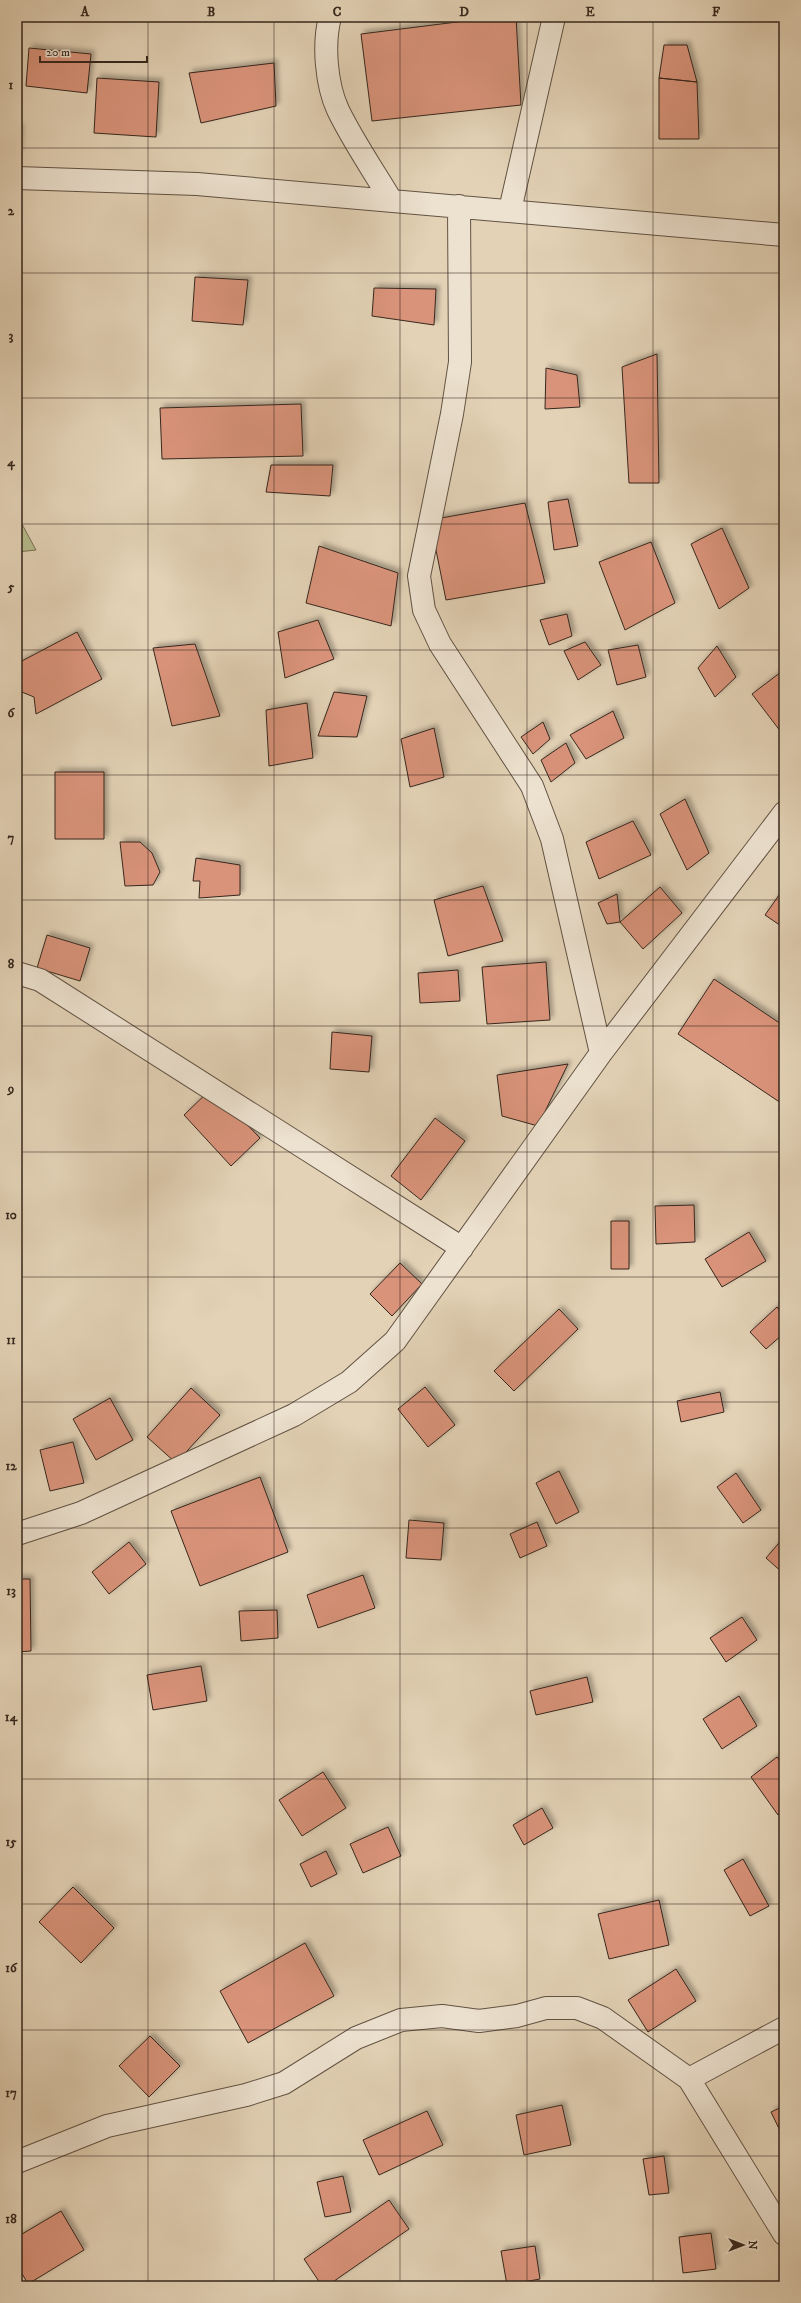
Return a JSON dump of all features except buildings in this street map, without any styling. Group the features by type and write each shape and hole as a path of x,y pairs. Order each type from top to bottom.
{"street":[{"path":"330,17 327,28 327,68 337,109 391,200"},
{"path":"510,210 554,17"},
{"path":"17,178 197,184 784,235"},
{"path":"459,206 460,362 452,414 418,576 424,610 440,644 532,786 552,839 601,1054"},
{"path":"17,1534 81,1513 294,1415 349,1382 395,1341 601,1054 784,813"},
{"path":"17,973 40,980 462,1248"},
{"path":"17,2162 107,2126 246,2096 284,2082 356,2038 401,2020 442,2016 479,2021 517,2016 546,2008 577,2008 603,2018 689,2079 784,2234"},
{"path":"689,2079 784,2028"}],"green space":[{"path":"17,515 36,550 17,552"}]}
